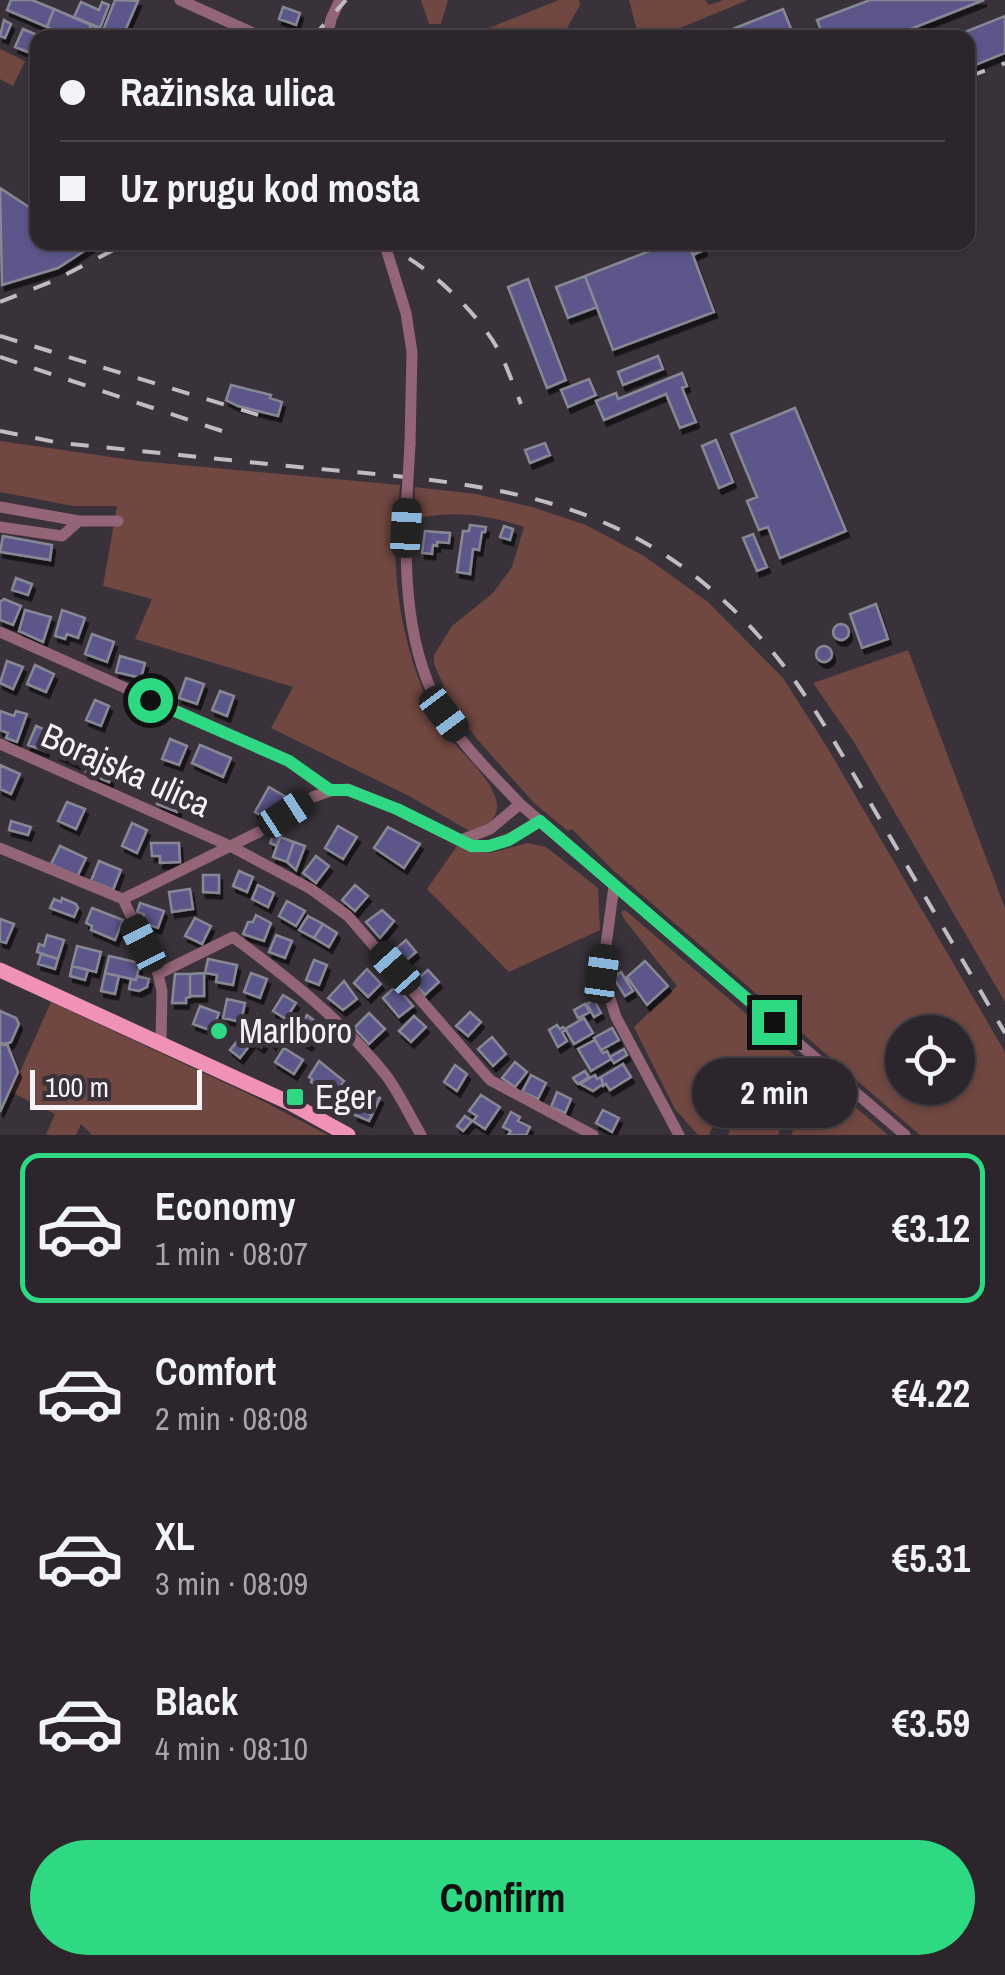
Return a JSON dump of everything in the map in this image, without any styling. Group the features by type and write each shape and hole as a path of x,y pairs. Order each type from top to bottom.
{"main road":[{"path":"0,970 290,1103 348,1135"}],"street":[{"path":"180,0 246,30"},
{"path":"329,30 340,0"},
{"path":"386,250 406,313 412,352 404,560 407,591 418,648 444,714 473,753 520,804 905,1135"},
{"path":"0,506 79,520 118,520"},
{"path":"0,526 62,536 79,520"},
{"path":"0,632 289,761 330,790"},
{"name":"Borajska ulica","path":"0,744 230,846 311,889 348,916 490,1080 594,1135"},
{"path":"230,846 330,790 348,790 472,846 489,846 529,830 540,821"},
{"path":"460,840 490,829 520,804"},
{"name":"Borajska ulica","path":"123,899 230,846"},
{"path":"0,848 123,899 158,974 162,991 161,1043"},
{"path":"614,886 602,974 616,1017 680,1135"},
{"path":"158,974 232,937 276,968 333,1018 386,1076 420,1135"}],"shaded area":[{"path":"421,0 448,0 441,24 429,24"},
{"path":"559,0 579,0 566,30 484,30"},
{"path":"629,0 705,0 709,5 724,0 748,0 675,30 637,30"},
{"path":"0,49 25,61 13,86 0,79"},
{"path":"0,441 139,461 400,485 396,570 409,650 440,725 492,789 497,805 492,820 473,833 409,796 271,728 293,687 135,639 152,599 103,586 117,506 73,506 0,492"},
{"path":"415,487 476,494 586,525 644,556 708,602 783,678 1005,1052 1005,1135 920,1135 885,1105 975,1105 975,1015 885,1015 885,1105 613,870 572,829 568,831 534,803 453,707 434,664 434,655 452,626 493,593 512,567 524,527 469,515 413,519"},
{"path":"908,650 1005,908 1005,1002 854,742 813,683"},
{"path":"528,843 546,847 598,888 600,930 509,972 427,889 457,846 490,853"},
{"path":"625,910 888,1135 791,1135 814,1085 740,1060 709,1135 698,1135 675,1109 634,1027 677,986 624,919 621,912"},
{"path":"51,1002 328,1135 92,1135 81,1124 76,1135 46,1135 55,1114 11,1092"},
{"path":"751,1071 796,1087 778,1135 728,1135"}],"building":[{"path":"11,0 32,0 54,9 47,27 7,10"},
{"path":"115,0 138,1 125,30 103,30"},
{"path":"870,0 984,0 908,30 821,30 817,20"},
{"path":"81,2 99,10 102,2 109,5 100,28 74,17"},
{"path":"283,7 300,13 296,25 279,19"},
{"path":"54,9 91,25 89,30 47,27"},
{"path":"783,9 792,30 730,30"},
{"path":"1005,16 1005,53 975,65 975,30 970,30"},
{"path":"4,20 11,24 5,38 0,36"},
{"path":"23,29 30,32 30,53 15,47"},
{"path":"0,188 30,208 30,250 86,250 58,268 2,285"},
{"path":"652,250 691,250 714,312 613,350 585,276"},
{"path":"585,276 597,307 568,318 556,287"},
{"path":"528,279 566,380 547,388 508,287"},
{"path":"658,356 663,369 623,385 618,372"},
{"path":"682,373 687,386 682,388 696,422 680,428 666,394 604,420 596,401 616,393 618,399"},
{"path":"589,379 596,395 568,407 561,390"},
{"path":"231,385 271,395 270,398 282,402 278,416 226,400"},
{"path":"795,408 846,531 780,558 768,527 759,530 747,501 757,497 731,434"},
{"path":"716,440 733,482 719,488 702,446"},
{"path":"545,443 550,455 530,463 525,450"},
{"path":"470,525 486,527 479,550 473,549 470,574 457,572 463,531 469,531"},
{"path":"504,526 513,529 510,540 500,537"},
{"path":"425,531 450,533 449,543 437,542 432,554 422,553"},
{"path":"753,534 767,567 757,571 743,538"},
{"path":"3,536 52,545 50,560 0,552"},
{"path":"16,578 32,584 28,595 12,590"},
{"path":"4,599 21,606 13,625 0,620 0,602"},
{"path":"876,604 888,639 862,648 850,614"},
{"path":"25,610 51,617 43,642 19,631"},
{"path":"62,610 85,618 78,638 67,634 65,639 55,636"},
{"path":"841,624 849,632 841,640 833,632"},
{"path":"92,634 114,642 107,662 85,654"},
{"path":"824,646 832,654 824,662 816,654"},
{"path":"120,656 145,663 141,678 116,672"},
{"path":"7,661 23,667 13,689 0,683"},
{"path":"35,665 54,674 46,692 27,684"},
{"path":"186,678 204,684 197,704 179,698"},
{"path":"220,691 234,696 227,716 212,710"},
{"path":"95,700 109,706 101,726 86,720"},
{"path":"0,711 14,716 16,711 27,714 17,742 6,738 8,733 0,730"},
{"path":"36,726 53,733 45,751 28,745"},
{"path":"65,736 85,746 77,763 57,754"},
{"path":"170,739 187,746 179,765 162,759"},
{"path":"200,745 231,758 223,777 192,763"},
{"path":"100,755 118,762 109,782 86,772 91,760 97,762"},
{"path":"0,765 20,774 11,794 0,789"},
{"path":"165,785 185,792 177,812 157,804"},
{"path":"269,787 286,797 275,817 268,813 266,818 255,812"},
{"path":"67,802 85,809 76,829 58,821"},
{"path":"11,821 31,827 28,835 9,830"},
{"path":"132,823 147,830 137,853 122,846"},
{"path":"338,826 357,837 343,859 325,848"},
{"path":"388,827 420,844 404,868 374,848"},
{"path":"274,832 281,835 277,846 270,843"},
{"path":"280,837 294,842 287,862 273,857"},
{"path":"294,842 305,846 296,870 287,862"},
{"path":"151,843 179,843 180,862 160,863 160,856 152,856"},
{"path":"60,846 86,858 77,877 51,864"},
{"path":"316,856 329,866 316,883 303,873"},
{"path":"99,861 121,870 113,890 91,881"},
{"path":"239,871 253,877 247,892 233,886"},
{"path":"203,875 219,875 219,893 203,892"},
{"path":"258,885 274,893 268,907 252,899"},
{"path":"355,885 368,896 355,911 342,900"},
{"path":"190,889 193,909 172,912 169,892"},
{"path":"62,898 76,904 74,917 50,908 54,899 61,902"},
{"path":"287,901 305,911 296,926 279,916"},
{"path":"140,903 164,911 158,928 141,922 144,914 137,912"},
{"path":"92,908 123,920 115,940 91,930 92,926 86,923"},
{"path":"382,910 394,921 380,938 366,922"},
{"path":"256,915 271,923 264,941 243,934"},
{"path":"308,916 323,924 314,938 299,930"},
{"path":"195,918 211,926 202,944 185,936"},
{"path":"0,919 14,924 6,943 0,941"},
{"path":"323,924 337,933 329,947 314,938"},
{"path":"47,935 64,940 58,959 37,952"},
{"path":"276,935 292,941 285,958 269,952"},
{"path":"406,940 416,952 402,964 392,952"},
{"path":"77,946 101,952 96,972 72,966"},
{"path":"41,954 58,959 55,969 38,964"},
{"path":"109,956 140,963 136,980 105,973"},
{"path":"208,959 237,965 233,985 216,982 217,975 205,973"},
{"path":"314,960 327,965 319,985 306,980"},
{"path":"645,961 668,986 647,1005 627,977"},
{"path":"72,966 88,970 85,980 70,976"},
{"path":"367,969 381,984 368,997 354,983"},
{"path":"428,970 439,982 425,995 414,982"},
{"path":"621,972 633,991 625,996 613,977"},
{"path":"105,973 119,976 115,994 101,991"},
{"path":"204,973 204,996 190,996 190,974"},
{"path":"251,973 267,979 260,998 244,992"},
{"path":"175,974 190,974 190,997 186,1003 172,1003"},
{"path":"137,976 149,979 147,987 139,991 129,989 131,979 136,980"},
{"path":"344,981 357,999 343,1010 328,998"},
{"path":"396,986 413,1006 399,1017 383,998"},
{"path":"283,995 296,1003 286,1019 273,1011"},
{"path":"227,999 245,1003 241,1022 223,1018"},
{"path":"594,1000 601,1013 594,1017 587,1004"},
{"path":"585,1004 590,1012 578,1018 574,1010"},
{"path":"200,1006 219,1013 212,1031 193,1024"},
{"path":"0,1011 16,1018 19,1024 11,1042 4,1045 0,1043"},
{"path":"470,1012 481,1022 468,1036 456,1026"},
{"path":"369,1013 385,1029 369,1044 354,1028"},
{"path":"257,1015 278,1031 273,1044 267,1039 261,1047 243,1034"},
{"path":"307,1015 323,1027 309,1045 292,1036"},
{"path":"414,1016 426,1027 411,1042 399,1031"},
{"path":"584,1018 593,1033 574,1044 565,1029"},
{"path":"557,1025 566,1030 562,1032 567,1041 558,1047 549,1030"},
{"path":"612,1028 619,1040 601,1050 594,1038"},
{"path":"243,1034 253,1041 240,1058 230,1050"},
{"path":"492,1037 506,1054 493,1066 478,1049"},
{"path":"595,1040 611,1059 591,1071 578,1049"},
{"path":"0,1043 7,1044 18,1072 0,1112"},
{"path":"284,1048 303,1060 294,1074 275,1062"},
{"path":"624,1049 627,1055 614,1063 610,1057"},
{"path":"319,1061 344,1081 334,1098 311,1082 309,1077"},
{"path":"515,1062 527,1072 515,1087 502,1078"},
{"path":"623,1064 631,1077 610,1090 606,1084 603,1086 601,1077"},
{"path":"455,1065 467,1074 457,1091 444,1082"},
{"path":"585,1071 589,1077 578,1084 573,1078"},
{"path":"531,1075 546,1083 538,1099 522,1092"},
{"path":"595,1075 597,1079 601,1077 603,1084 593,1091 580,1084"},
{"path":"366,1092 380,1098 372,1115 358,1108"},
{"path":"557,1092 571,1099 565,1113 551,1107"},
{"path":"481,1095 500,1107 485,1129 473,1121 477,1116 469,1111"},
{"path":"358,1108 372,1115 369,1121 355,1115"},
{"path":"603,1110 619,1118 612,1132 596,1123"},
{"path":"511,1112 530,1127 526,1135 508,1135 511,1131 503,1127"},
{"path":"465,1116 472,1121 463,1131 457,1126"}],"railway":[{"path":"319,30 346,0"},
{"path":"975,74 1005,63"},
{"path":"0,302 53,281 113,250"},
{"path":"394,250 429,273 478,320 500,353 521,404"},
{"path":"0,336 265,417"},
{"path":"0,357 234,435"},
{"path":"0,431 60,443 495,490 606,523 658,550 708,587 757,634 791,675 1005,1033"}],"place":[{"name":"Marlboro","path":"219,1031"},
{"name":"Eger","path":"295,1097"}],"route":[{"path":"150,700 289,761 330,790 348,790 397,809 472,846 509,840 540,821 774,1022"}]}
